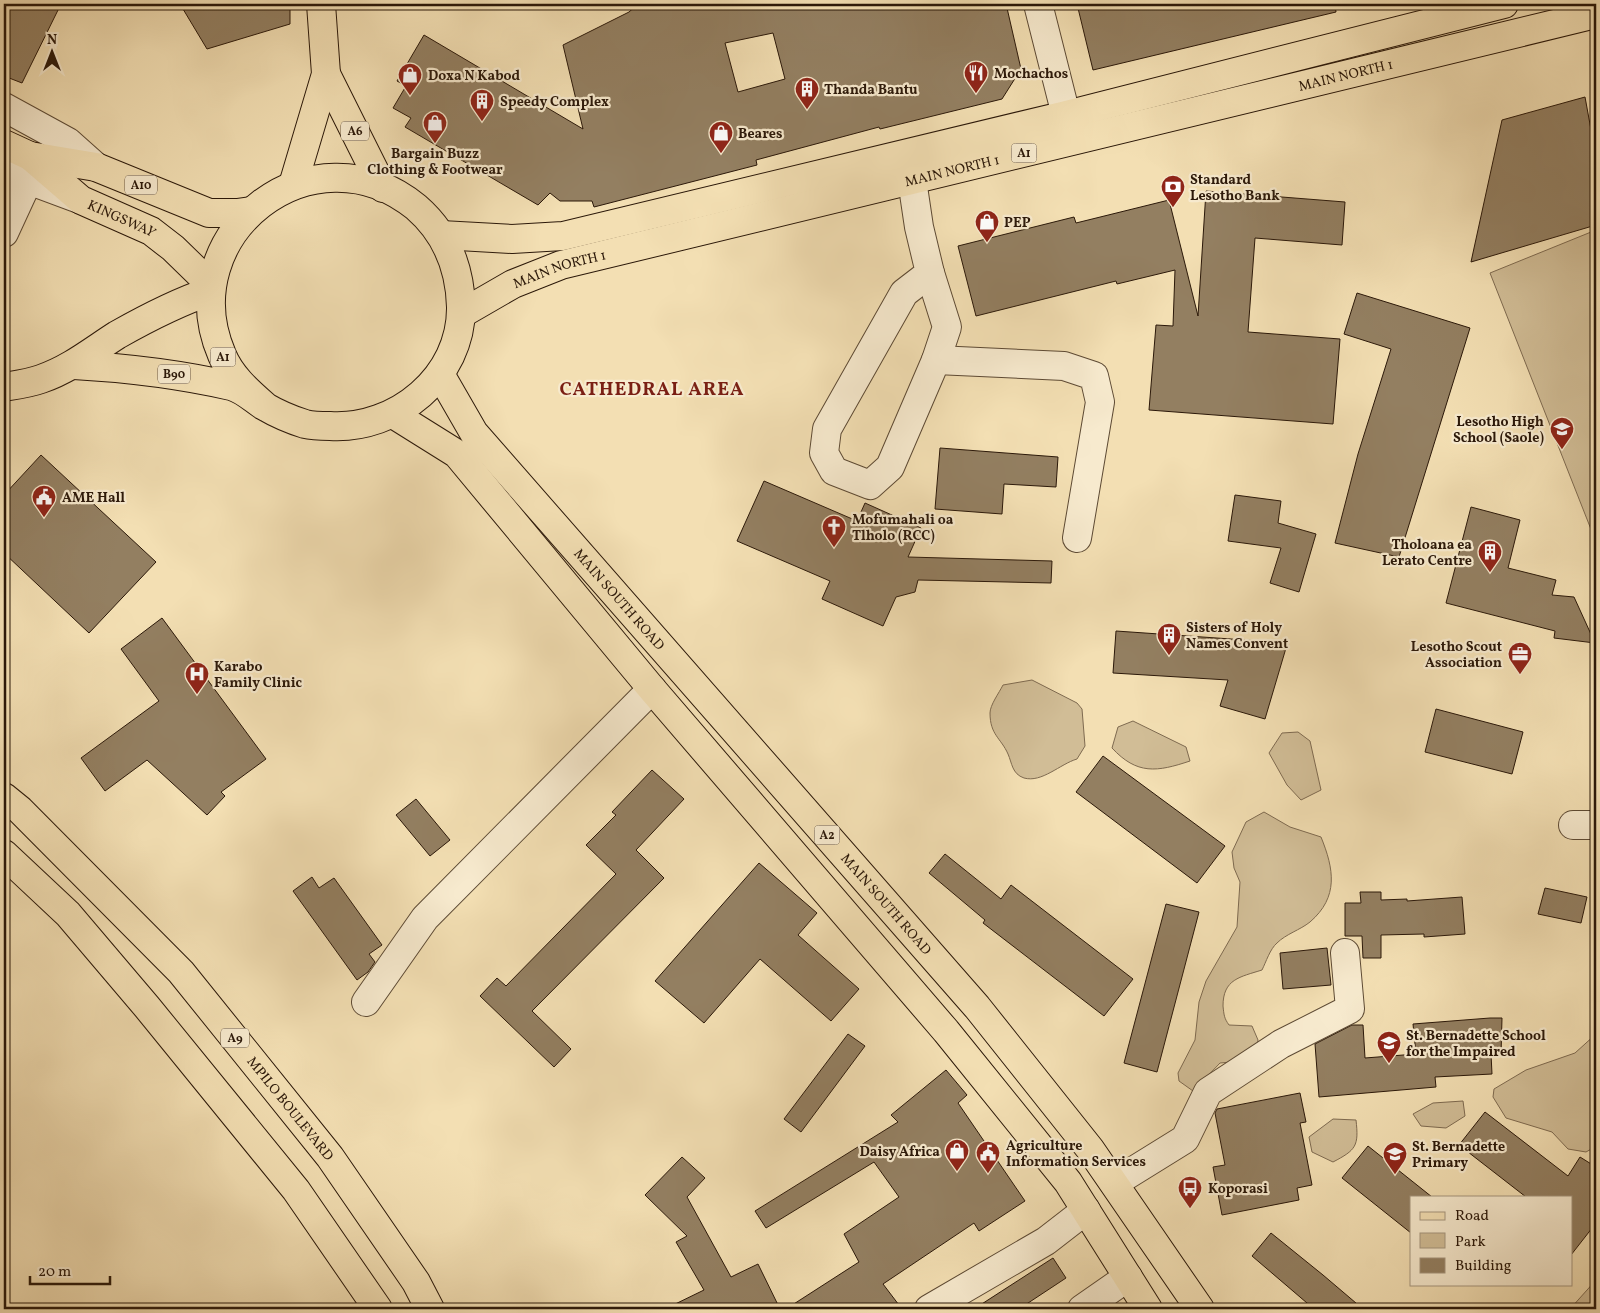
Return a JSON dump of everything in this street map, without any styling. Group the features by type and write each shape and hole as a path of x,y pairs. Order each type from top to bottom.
{"main road":[{"name":"A6","path":"293,186 326,74 321,4"},
{"name":"MAIN NORTH 1","path":"441,235 512,239 563,236 1066,115 1504,4"},
{"name":"MAIN NORTH 1","path":"461,314 513,284 560,265 1596,14"},
{"name":"A6","path":"326,74 383,188"},
{"name":"KINGSWAY","path":"4,144 21,169 81,200 151,231 173,248 204,291"},
{"name":"KINGSWAY","path":"21,169 96,167 209,213 237,214 251,211"},
{"name":"A1","path":"323,179 354,179 383,188 406,199 425,215 441,235 453,260 460,286 461,314 454,345 440,374 419,397 393,414 350,427 306,425 266,407 241,385 222,357 204,291 232,232 251,211 271,196 293,186 323,179"},
{"name":"B90","path":"4,387 40,380 74,365 117,336 204,291"},
{"name":"B90","path":"74,365 128,368 193,377 237,388 266,407"},
{"name":"MAIN SOUTH ROAD","path":"440,374 474,433 977,1007 1090,1149 1200,1309"},
{"path":"393,414 457,454 652,689 946,1031 1068,1182 1148,1309"},
{"name":"MPILO BOULEVARD","path":"4,797 20,810 181,972 330,1157 416,1282 430,1309"},
{"path":"4,854 68,914 147,1007 296,1190 378,1309"}],"street":[{"path":"1038,4 1066,115"},
{"path":"4,107 68,142 96,167"},
{"path":"4,233 21,169"},
{"path":"912,180 919,227 930,273 947,327 936,360 890,467 870,485 834,471 824,453 827,429 904,293 930,273"},
{"path":"936,360 1064,366 1094,376 1100,402 1077,538"},
{"path":"366,1002 424,918 652,689"},
{"path":"1114,1183 1185,1139 1208,1092 1281,1044 1350,1008 1345,953"},
{"path":"929,1309 1046,1241 1086,1210"},
{"path":"1082,1309 1128,1277"}],"green space":[{"name":"Lesotho High School (Saole)","path":"1596,230 1596,542 1490,273"},
{"path":"1032,680 1077,703 1082,709 1085,746 1077,759 1044,776 1031,779 1020,776 1015,771 1008,754 994,731 990,720 990,710 1003,685"},
{"path":"1133,721 1186,747 1190,761 1157,769 1148,769 1130,763 1121,757 1112,748 1118,727"},
{"path":"1298,732 1310,741 1321,790 1301,800 1287,785 1269,753 1282,733"},
{"path":"1264,812 1290,827 1321,837 1331,871 1330,893 1326,903 1310,922 1285,937 1275,946 1270,952 1262,970 1240,977 1226,990 1223,1006 1226,1020 1229,1025 1252,1026 1258,1040 1256,1054 1243,1061 1220,1063 1193,1091 1179,1081 1178,1073 1195,1040 1199,1002 1206,981 1237,927 1240,882 1234,868 1232,852 1246,822"},
{"path":"1596,1034 1596,1143 1593,1148 1586,1152 1568,1149 1552,1132 1506,1118 1493,1097 1494,1089 1526,1070 1575,1053"},
{"path":"1463,1101 1465,1116 1446,1128 1421,1126 1413,1114 1433,1103"},
{"path":"1333,1119 1356,1120 1357,1136 1351,1150 1333,1162 1312,1152 1309,1137"},
{"path":"1596,1280 1596,1309 1570,1309"}],"building":[{"path":"4,4 61,4 22,83 4,76"},
{"path":"180,4 290,4 290,24 207,49"},
{"path":"638,4 998,4 1007,8 1021,69 1002,99 880,129 879,127 756,160 757,165 594,207 592,201 560,201 550,193 538,205 405,127 411,118 393,108 406,86 397,81 424,35 583,129 563,45 629,12","holes":["773,33 785,79 738,92 725,43"]},
{"path":"1077,4 1335,4 1336,12 1093,70"},
{"path":"1585,97 1596,157 1596,225 1471,262 1502,120"},
{"path":"1206,191 1345,202 1342,245 1255,238 1248,332 1340,339 1333,424 1149,410 1156,325 1173,326 1175,270 1117,284 1116,281 976,316 958,246 1074,217 1076,223 1169,200 1198,316"},
{"path":"1357,293 1470,328 1399,557 1335,543 1358,454 1391,349 1344,334"},
{"path":"940,448 1058,457 1056,487 1004,484 1002,514 935,509"},
{"path":"41,455 156,562 89,633 4,553 4,495"},
{"name":"Mofumahali oa Tlholo (RCC)","path":"764,481 857,521 865,503 921,528 908,557 1052,561 1051,583 918,580 915,592 896,597 883,626 822,599 830,581 737,541"},
{"path":"1235,495 1281,501 1278,523 1316,534 1299,592 1270,583 1281,548 1228,541"},
{"name":"Tholoana ea Lerato Centre","path":"1471,507 1520,520 1508,568 1556,580 1552,595 1574,597 1595,643 1554,638 1555,631 1446,603"},
{"path":"162,618 266,759 221,792 225,796 207,815 147,760 105,791 81,758 159,701 121,649"},
{"path":"1116,631 1260,641 1286,648 1265,719 1220,706 1228,680 1113,673"},
{"path":"1436,709 1523,732 1512,774 1425,752"},
{"path":"1103,756 1225,846 1197,883 1076,792"},
{"path":"652,770 684,799 636,850 664,878 532,1011 571,1049 554,1067 480,996 497,978 506,986 616,874 586,845 616,815 612,812"},
{"path":"416,799 450,840 430,856 396,815"},
{"path":"945,854 1001,899 1011,885 1133,979 1104,1016 983,923 985,920 929,873"},
{"path":"759,863 817,913 798,935 859,989 831,1021 760,959 704,1023 655,981"},
{"path":"312,877 319,888 334,878 382,945 369,954 375,962 368,972 357,980 293,891"},
{"path":"1545,888 1587,897 1581,923 1538,914"},
{"path":"1360,892 1381,892 1381,900 1407,899 1407,901 1462,897 1465,934 1424,937 1424,934 1381,935 1381,958 1363,958 1362,936 1345,936 1345,903 1361,903"},
{"path":"1166,904 1199,912 1157,1072 1124,1063"},
{"path":"1327,948 1331,985 1283,989 1280,953"},
{"path":"1502,1018 1501,1055 1491,1054 1492,1074 1435,1077 1436,1087 1319,1097 1315,1044 1352,1025 1363,1025 1365,1058 1416,1054 1413,1024"},
{"path":"848,1034 865,1046 801,1132 784,1119"},
{"path":"946,1070 967,1095 958,1103 1025,1201 979,1231 974,1223 883,1284 902,1309 786,1309 859,1262 844,1234 899,1197 874,1162 766,1228 755,1211 898,1122 891,1115"},
{"path":"1300,1093 1306,1122 1300,1123 1312,1185 1297,1188 1299,1200 1222,1215 1213,1167 1225,1165 1215,1113 1217,1109"},
{"path":"1485,1112 1568,1176 1580,1157 1596,1167 1596,1223 1572,1254 1572,1196 1525,1196 1459,1145"},
{"path":"1368,1146 1431,1196 1410,1196 1410,1232 1342,1178"},
{"path":"682,1157 705,1178 687,1197 731,1277 758,1264 780,1309 665,1309 704,1290 676,1242 687,1236 645,1195"},
{"path":"1271,1233 1363,1309 1314,1309 1252,1256"},
{"path":"1053,1258 1066,1278 1019,1309 974,1309"}],"place":[{"name":"Mochachos","path":"976,94"},
{"name":"Doxa N Kabod","path":"410,96"},
{"name":"Thanda Bantu","path":"807,110"},
{"name":"Speedy Complex","path":"482,122"},
{"name":"Bargain Buzz Clothing & Footwear","path":"435,144"},
{"name":"Beares","path":"721,154"},
{"name":"Standard Lesotho Bank","path":"1173,208"},
{"name":"PEP","path":"987,243"},
{"name":"Lesotho High School (Saole)","path":"1562,450"},
{"name":"AME Hall","path":"44,518"},
{"name":"Mofumahali oa Tlholo (RCC)","path":"834,548"},
{"name":"Tholoana ea Lerato Centre","path":"1490,573"},
{"name":"Sisters of Holy Names Convent","path":"1169,656"},
{"name":"Lesotho Scout Association","path":"1520,675"},
{"name":"Karabo Family Clinic","path":"197,695"},
{"name":"St. Bernadette School for the Impaired","path":"1389,1064"},
{"name":"Daisy Africa","path":"957,1172"},
{"name":"Agriculture Information Services","path":"988,1174"},
{"name":"St. Bernadette Primary","path":"1395,1175"},
{"name":"Koporasi","path":"1190,1209"}],"district":[{"name":"CATHEDRAL AREA","path":"652,388"}]}
